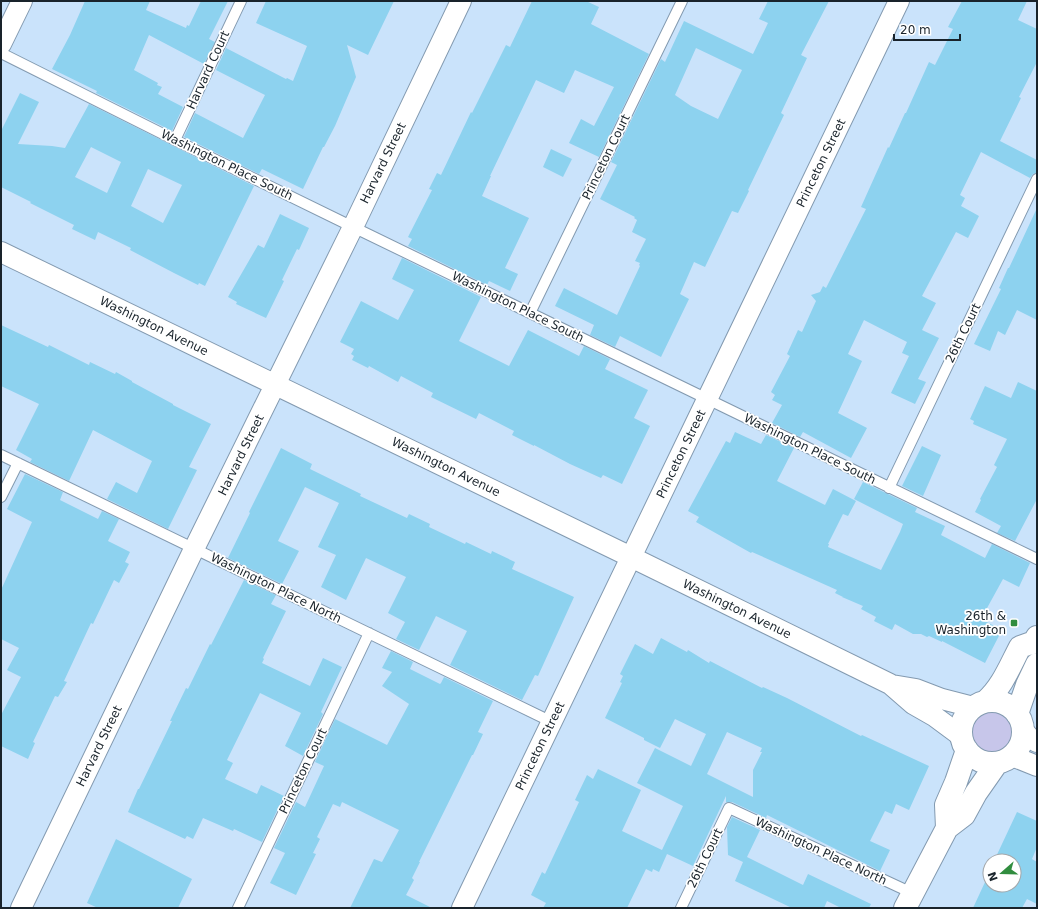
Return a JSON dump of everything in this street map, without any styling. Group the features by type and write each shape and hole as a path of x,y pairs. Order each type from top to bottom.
{"street":[{"path":"1,44 22,1"},
{"name":"Harvard Street","path":"20,908 461,1"},
{"name":"Princeton Street","path":"462,908 899,1"},
{"name":"Washington Avenue","path":"1,252 276,384 890,684 913,704 934,716 964,743"},
{"path":"1036,643 1020,647 993,695 967,713 961,728 964,743 971,755 977,759 990,763 1005,759 1037,766"},
{"path":"908,900 947,828 964,815 976,793 1005,759 1018,749 1026,729 1027,685 1037,664"},
{"name":"Washington Avenue","path":"890,684 916,689 942,699 979,704"},
{"path":"979,704 994,701 1011,707 1026,729"},
{"path":"947,828 946,806 956,782 964,743"}],"lane":[{"name":"Harvard Court","path":"175,140 241,1"},
{"name":"Princeton Court","path":"530,313 682,1"},
{"name":"Washington Place South","path":"1,53 352,227 1037,559"},
{"name":"26th Court","path":"889,488 1037,179"},
{"name":"Washington Place North","path":"1,455 552,722"},
{"path":"1,497 18,463"},
{"name":"Princeton Court","path":"238,908 369,633"},
{"name":"26th Court","path":"681,908 729,808"},
{"name":"Washington Place North","path":"729,808 908,900"}],"shaded area":[{"path":"987,712 995,712 1003,715 1009,721 1012,733 1009,745 1003,751 995,754 987,754 979,751 973,745 970,737 970,729 973,721 979,715"}],"building":[{"path":"85,1 150,1 146,10 186,28 187,25 189,26 201,1 228,1 209,39 215,42 204,64 149,35 134,70 158,83 157,85 162,87 158,94 183,107 172,131 52,69 70,35"},
{"path":"266,1 394,1 368,55 347,45 356,77 335,126 303,189 262,169 259,174 184,137 195,113 243,138 265,95 216,70 226,48 286,79 287,78 293,81 307,46 256,23"},
{"path":"532,1 586,1 599,7 591,24 649,54 599,157 569,143 581,119 594,126 614,87 575,70 564,93 536,80 482,196 529,218 505,268 518,274 510,291 489,281 487,285 408,246 412,239 408,237 432,190 429,189 437,173 441,175 471,112 472,113 506,45 510,47"},
{"path":"768,1 829,1 801,55 807,58 781,113 784,115 738,213 732,211 705,267 694,262 680,294 689,299 661,357 620,336 615,347 590,335 594,325 555,306 564,288 617,315 640,266 640,263 635,261 646,239 632,232 637,220 634,218 635,217 600,199 617,165 611,162 661,59 665,62 684,21 753,54 768,23 759,19","holes":["696,48 742,70 718,119 691,106 675,95"]},
{"path":"962,1 1027,1 1018,20 1037,29 1037,62 1019,97 1021,98 1000,141 1037,160 1037,173 1033,174 1030,178 981,152 960,195 965,198 961,206 979,216 968,238 956,232 922,296 936,303 922,330 939,338 918,379 926,382 915,404 891,393 909,356 902,353 907,342 864,320 848,354 862,361 838,413 867,428 851,458 803,432 800,437 772,423 782,405 772,400 775,395 771,392 790,356 787,354 798,330 802,332 816,301 811,295 820,292 823,286 826,288 866,209 861,207 888,147 889,148 906,113 929,62 935,65 953,29 948,27"},
{"path":"20,93 39,102 18,144 65,148 89,104 254,186 205,286 199,283 198,285 130,250 131,248 98,232 95,240 72,229 74,225 1,187 1,131","holes":["91,147 121,162 107,193 75,177","148,169 182,185 163,223 131,206"]},
{"path":"551,149 572,159 563,177 543,167"},
{"path":"1037,208 1037,320 1017,310 1005,335 998,331 990,351 974,344 1001,289 999,288"},
{"path":"280,214 309,228 299,250 297,249 282,280 284,281 266,318 236,304 237,302 228,297 258,245 264,248"},
{"path":"402,258 481,297 459,341 509,366 528,330 579,356 584,346 610,359 605,369 648,390 634,418 650,426 622,484 603,475 601,478 570,464 512,435 514,431 479,413 476,419 431,397 433,393 401,376 398,382 369,366 368,368 352,360 354,356 351,354 354,349 340,342 361,301 398,320 414,290 392,279"},
{"path":"1,325 48,347 49,345 89,365 90,362 115,374 116,372 173,405 211,424 189,467 197,470 168,529 107,499 116,482 137,493 152,461 93,430 69,481 30,462 32,459 16,450 39,404 1,386"},
{"path":"1018,382 1037,391 1037,499 1015,541 997,533 1001,526 975,512 981,500 980,499 997,467 994,465 1007,439 973,424 974,421 970,419 985,386 1011,398"},
{"path":"735,432 761,444 766,435 794,448 777,481 825,505 833,489 856,501 848,516 843,514 828,544 828,547 881,570 903,524 854,499 863,482 917,508 915,512 945,526 941,535 985,558 992,544 1030,563 1019,587 1003,579 981,619 1002,630 985,663 929,636 927,637 921,634 913,634 895,624 892,630 874,621 876,617 861,609 863,606 835,593 837,590 752,552 751,553 696,522 699,517 688,511 726,441 730,443"},
{"path":"922,446 941,455 923,496 902,486"},
{"path":"281,448 312,464 310,469 361,494 360,496 407,518 409,514 430,524 429,527 465,544 466,542 491,554 492,551 515,562 512,569 574,597 538,676 535,675 522,700 450,665 467,631 436,616 419,650 396,639 405,622 388,613 406,577 366,558 346,600 321,587 336,555 318,547 339,503 305,487 278,541 299,551 282,584 228,558"},
{"path":"25,474 63,492 60,500 98,519 102,511 119,519 108,541 130,552 125,562 129,564 119,583 114,580 93,624 91,623 64,681 67,682 58,697 55,696 33,742 35,743 28,759 1,746 1,715 21,677 7,670 19,648 1,639 1,590 32,522 7,509"},
{"path":"244,580 276,595 271,604 286,611 262,663 310,686 323,658 342,667 321,712 323,714 303,756 285,746 301,713 260,693 227,760 233,763 225,779 257,794 261,785 284,796 262,842 234,829 233,831 203,818 193,839 187,836 185,839 128,812 172,721 170,721 186,688 188,689"},
{"path":"661,638 687,652 688,650 709,663 710,661 762,688 763,687 787,698 861,736 862,735 929,766 909,810 896,804 892,814 885,811 870,841 890,850 880,871 767,815 766,818 732,802 726,802 726,796 693,866 667,854 659,872 653,869 652,872 646,869 627,908 543,908 546,903 531,895 542,872 545,874 579,802 575,800 587,775 593,779 598,769 641,790 622,831 662,850 683,806 637,783 655,748 691,766 706,734 675,719 660,748 605,718 622,683 620,682 623,676 620,674 635,644 653,654","holes":["727,732 762,748 760,752 762,752 753,770 753,797 707,774"]},
{"path":"391,651 413,662 410,669 440,684 444,677 493,701 478,732 483,734 419,862 412,878 414,880 406,895 432,908 350,908 374,859 382,862 399,830 342,802 340,807 333,804 317,837 320,839 313,853 316,854 296,895 270,883 285,853 274,848 296,802 305,807 324,766 315,762 335,719 387,745 409,704 382,686 392,672 382,668"},
{"path":"1017,812 1037,821 1037,847 1032,859 1037,862 1037,904 1027,899 1022,908 973,908 982,889 982,893 1022,893 1022,853 998,853"},
{"path":"732,817 760,830 747,857 803,885 808,874 871,904 869,908 841,908 827,901 824,908 792,908 735,881 743,862 728,855 727,827"},
{"path":"116,839 192,879 178,908 98,908 87,903"}],"place":[{"name":"26th & Washington","path":"1014,623"}]}
